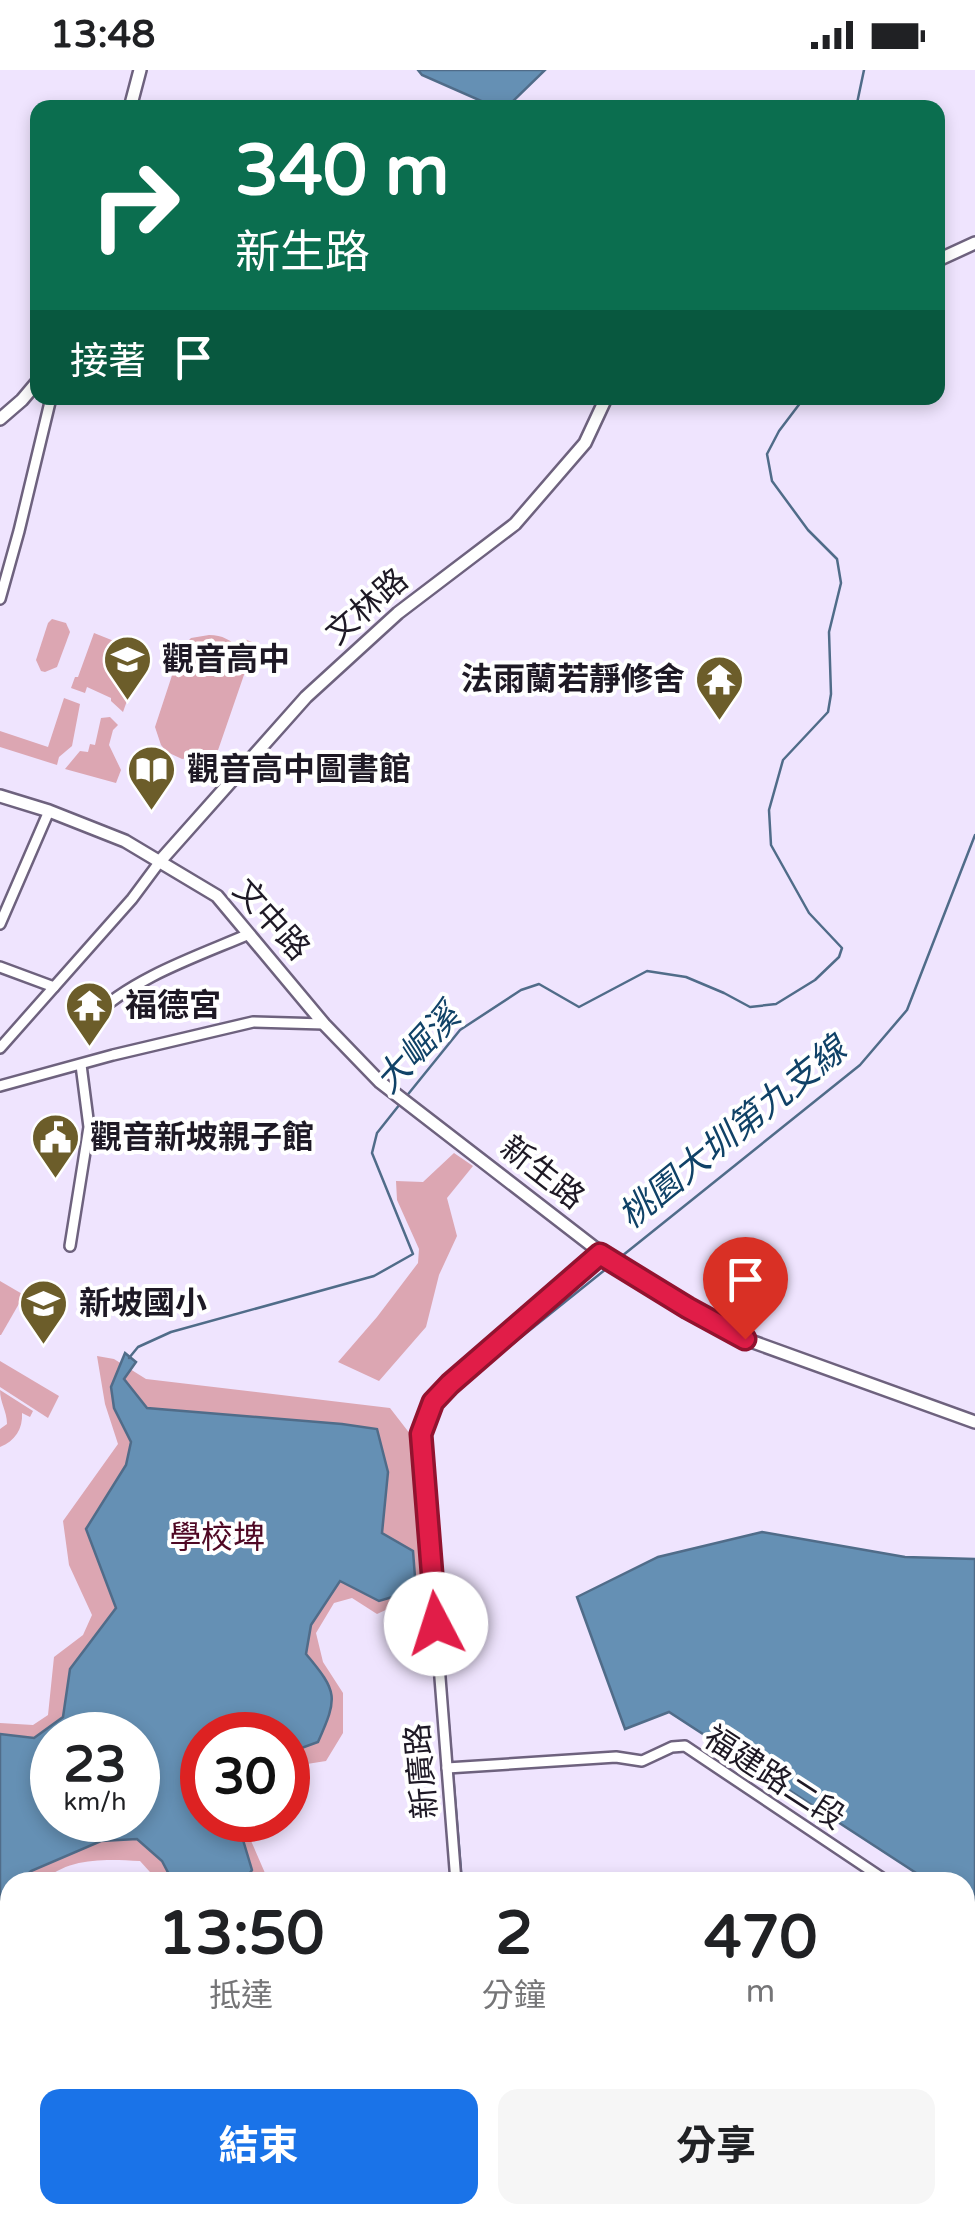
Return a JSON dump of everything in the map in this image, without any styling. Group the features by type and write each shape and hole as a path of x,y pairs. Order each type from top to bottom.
{"street":[{"path":"132,100 140,70"},
{"path":"945,257 975,243"},
{"path":"0,419 30,390"},
{"path":"0,599 49,405"},
{"name":"文林路","path":"161,860 306,696 398,613 515,524 585,442 603,405"},
{"name":"文中路","path":"0,796 125,841 217,896 324,1024"},
{"path":"0,924 49,811"},
{"path":"0,1048 132,899 161,860"},
{"path":"93,1017 109,1002 165,971 249,934"},
{"path":"0,967 54,988"},
{"path":"0,1086 254,1022 324,1024"},
{"name":"新生路","path":"324,1024 380,1082 600,1254 688,1308 745,1339 975,1422"},
{"path":"70,1246 89,1127 81,1065"},
{"name":"新廣路","path":"455,1872 421,1434 433,1402 450,1384 600,1254"},
{"name":"福建路二段","path":"447,1768 598,1758 642,1761 672,1746 684,1746 873,1872"}],"green space":[{"path":"52,619 66,623 70,632 57,667 45,672 36,660"},
{"path":"94,633 144,653 123,712 111,698 87,687 85,693 71,688"},
{"path":"209,635 226,639 240,649 244,639 255,643 206,785 195,781 201,756 182,759 167,752 155,727 181,648 191,638"},
{"path":"64,698 80,704 72,746 59,757 57,765 0,747 0,731 48,747"},
{"path":"110,717 118,725 109,745 121,770 116,783 65,769 80,751 88,752 90,744 95,745 101,718"},
{"path":"454,1153 473,1166 447,1198 457,1236 439,1275 426,1327 379,1381 338,1362 418,1263 419,1249 397,1200 396,1181 423,1182"},
{"path":"0,1281 24,1295 1,1335 0,1335"},
{"name":"學校埤","path":"97,1356 114,1359 146,1379 390,1408 414,1439 431,1589 377,1614 352,1598 334,1603 316,1633 323,1662 343,1693 343,1733 326,1761 310,1764 310,1712 180,1712 180,1842 252,1842 265,1872 150,1872 140,1861 114,1860 88,1861 56,1872 0,1872 0,1723 30,1725 30,1842 160,1842 160,1712 48,1712 54,1657 83,1635 92,1615 69,1565 63,1521 118,1444 105,1404"},
{"path":"0,1361 59,1396 48,1418 0,1387"},
{"path":"0,1390 33,1411 30,1417 22,1413 17,1434 0,1447 0,1429 7,1424"}],"water":[{"path":"418,70 545,70 514,100 479,100"},
{"name":"學校埤","path":"125,1353 136,1362 124,1379 147,1408 377,1429 388,1472 382,1533 413,1551 416,1590 379,1601 340,1581 311,1625 306,1654 332,1695 318,1742 310,1745 310,1712 180,1712 180,1842 244,1842 251,1872 168,1872 162,1861 140,1842 160,1842 160,1712 64,1712 70,1669 116,1608 86,1529 126,1465 131,1442 114,1408 111,1387"},
{"path":"762,1532 905,1557 975,1559 975,1872 915,1872 669,1712 625,1729 577,1597 658,1557"},
{"name":"學校埤","path":"0,1734 30,1738 30,1842 99,1842 30,1872 0,1872"}],"waterway":[{"name":"大崛溪","path":"858,100 864,70"},
{"name":"大崛溪","path":"405,1098 460,1030 521,990 539,984 579,1007 647,971 686,977 750,1007 776,1004 815,980 839,957 842,948 809,913 771,845 769,810 783,760 828,712 829,632 841,583 837,559 808,530 772,481 767,454 799,405"},
{"name":"桃園大圳第九支線","path":"617,1260 860,1065 907,1010 975,835"},
{"name":"大崛溪","path":"129,1358 138,1347 171,1332 374,1276 413,1254 372,1153 377,1133 400,1104"},
{"name":"桃園大圳第九支線","path":"426,1438 445,1398 611,1265"},
{"name":"桃園大圳第九支線","path":"441,1630 461,1872"}],"place":[{"name":"觀音高中","path":"127,702"},
{"name":"法雨蘭若靜修舍","path":"720,722"},
{"name":"觀音高中圖書館","path":"152,812"},
{"name":"福德宮","path":"90,1048"},
{"name":"觀音新坡親子館","path":"55,1180"},
{"name":"新坡國小","path":"44,1346"}],"route":[{"path":"436,1624 421,1434 433,1402 450,1384 600,1254 745,1339"}]}
